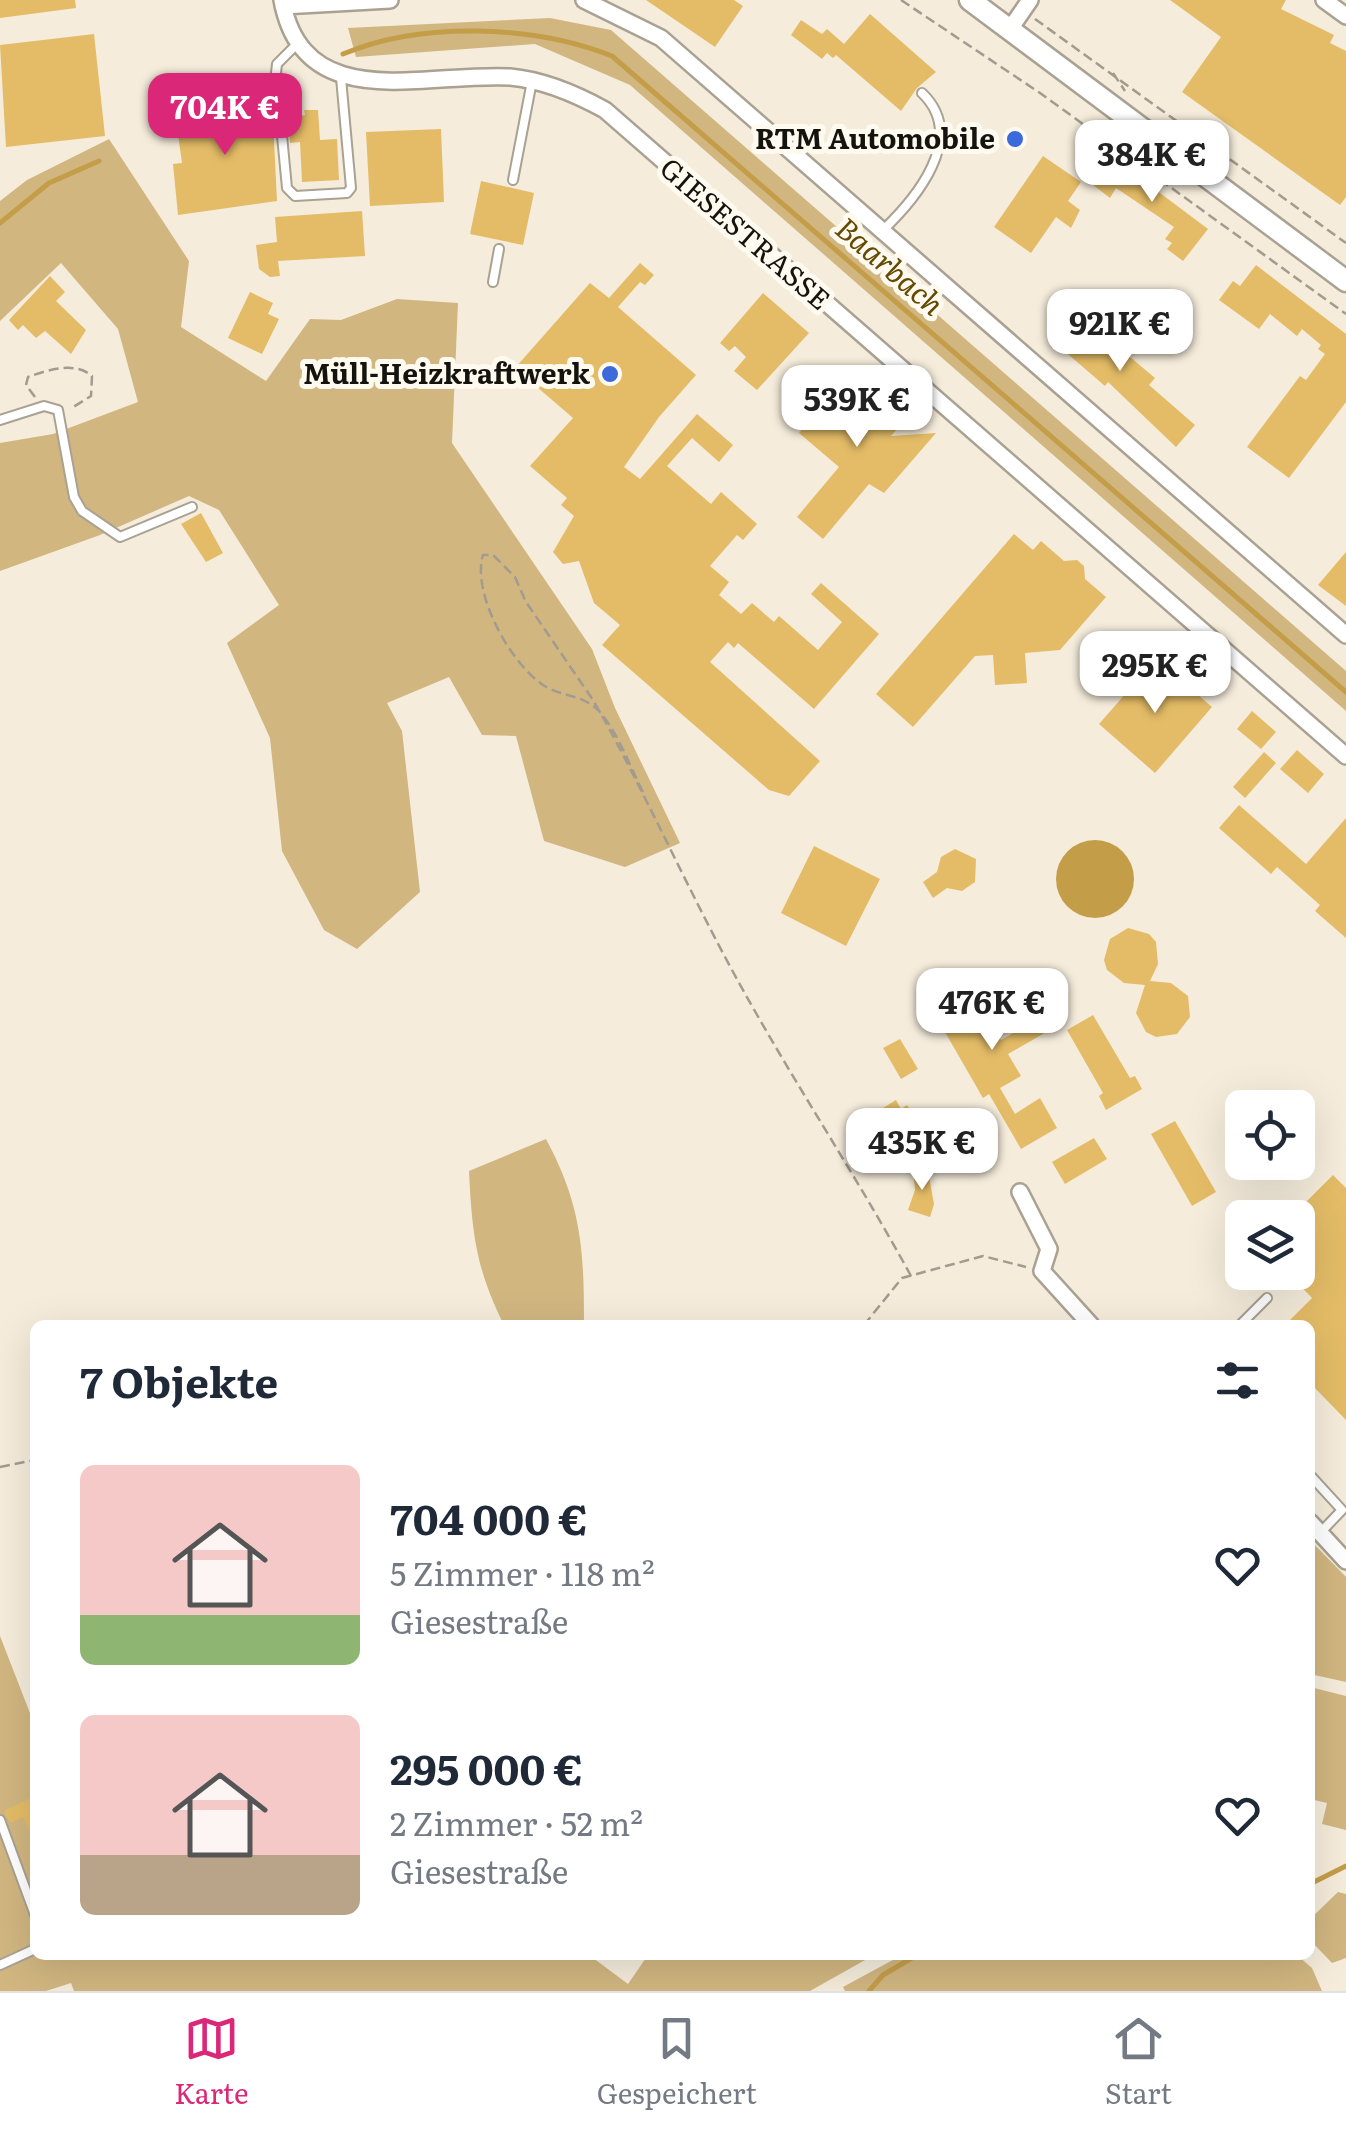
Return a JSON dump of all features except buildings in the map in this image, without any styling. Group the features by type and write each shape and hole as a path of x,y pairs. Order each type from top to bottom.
{"main road":[{"path":"970,0 1346,282"}],"street":[{"path":"341,78 324,70 298,44 282,3 390,0"},
{"path":"584,0 661,38 1346,635"},
{"path":"1324,0 1346,16"},
{"path":"1010,29 1026,5"},
{"name":"GIESESTRASSE","path":"341,78 532,81 605,110 1346,756"},
{"path":"1020,1192 1050,1249 1042,1271 1086,1320"},
{"path":"1315,1528 1346,1561"}],"lane":[{"path":"298,44 277,64 276,74 287,188 295,196 323,197 347,193 351,188 341,78"},
{"path":"513,180 532,81"},
{"path":"881,232 915,196 937,152 941,128 934,104 922,92"},
{"path":"493,282 499,249"},
{"path":"0,420 44,406 58,410 74,497 82,510 120,537 192,507"},
{"path":"1245,1320 1268,1298"},
{"path":"1315,1481 1342,1510 1315,1528"},
{"path":"0,1820 30,1901"},
{"path":"0,1964 30,1951"}],"path":[{"path":"901,0 1040,94 1346,314"},
{"path":"1026,5 1346,243"},
{"path":"44,406 26,386 28,378 72,367 86,370 92,376 91,396 76,408 58,410"},
{"path":"599,711 549,688 529,673 503,639 482,596 478,570 483,555 493,554 515,576 526,602 599,711 756,1014 855,1172 911,1276"},
{"path":"868,1320 902,1278 983,1256 1042,1271"},
{"path":"0,1467 30,1461"}],"shaded area":[{"path":"550,18 611,30 1346,671 1346,711 630,85 535,44 356,57 348,28"},
{"path":"109,139 189,261 181,327 266,381 310,319 341,320 397,299 458,303 452,443 592,649 615,708 680,843 625,867 544,841 516,736 482,735 449,677 387,703 402,731 420,892 357,949 324,930 282,851 270,738 227,643 279,605 219,510 189,496 100,535 0,571 0,443 53,434 138,402 118,329 61,263 0,321 0,201 27,180"},
{"path":"1095,840 1123,851 1134,879 1123,907 1095,918 1067,907 1056,879 1067,851"},
{"path":"546,1139 574,1208 583,1274 584,1320 502,1320 477,1250 469,1171"},
{"path":"1315,1545 1346,1577 1346,1682 1315,1675"},
{"path":"0,1636 30,1713 30,1960 596,1960 628,1984 645,1960 865,1960 810,1991 74,1991 71,1983 46,1991 0,1991"},
{"path":"1315,1688 1346,1696 1346,1830 1322,1824 1327,1803 1315,1800"},
{"path":"1338,1892 1346,1894 1346,1958 1332,1963 1315,1945 1315,1914"},
{"path":"893,1960 1303,1960 1312,1968 1322,1991 845,1991 843,1987"}],"waterway":[{"name":"Baarbach","path":"343,54 407,36 478,31 548,38 612,56 1346,692"},
{"name":"Baarbach","path":"0,223 49,183 99,161"},
{"path":"1315,1882 1346,1866"},
{"path":"869,1991 883,1975 908,1960"}],"place":[{"name":"RTM Automobile","path":"1015,139"},
{"name":"Müll-Heizkraftwerk","path":"610,374"}]}
